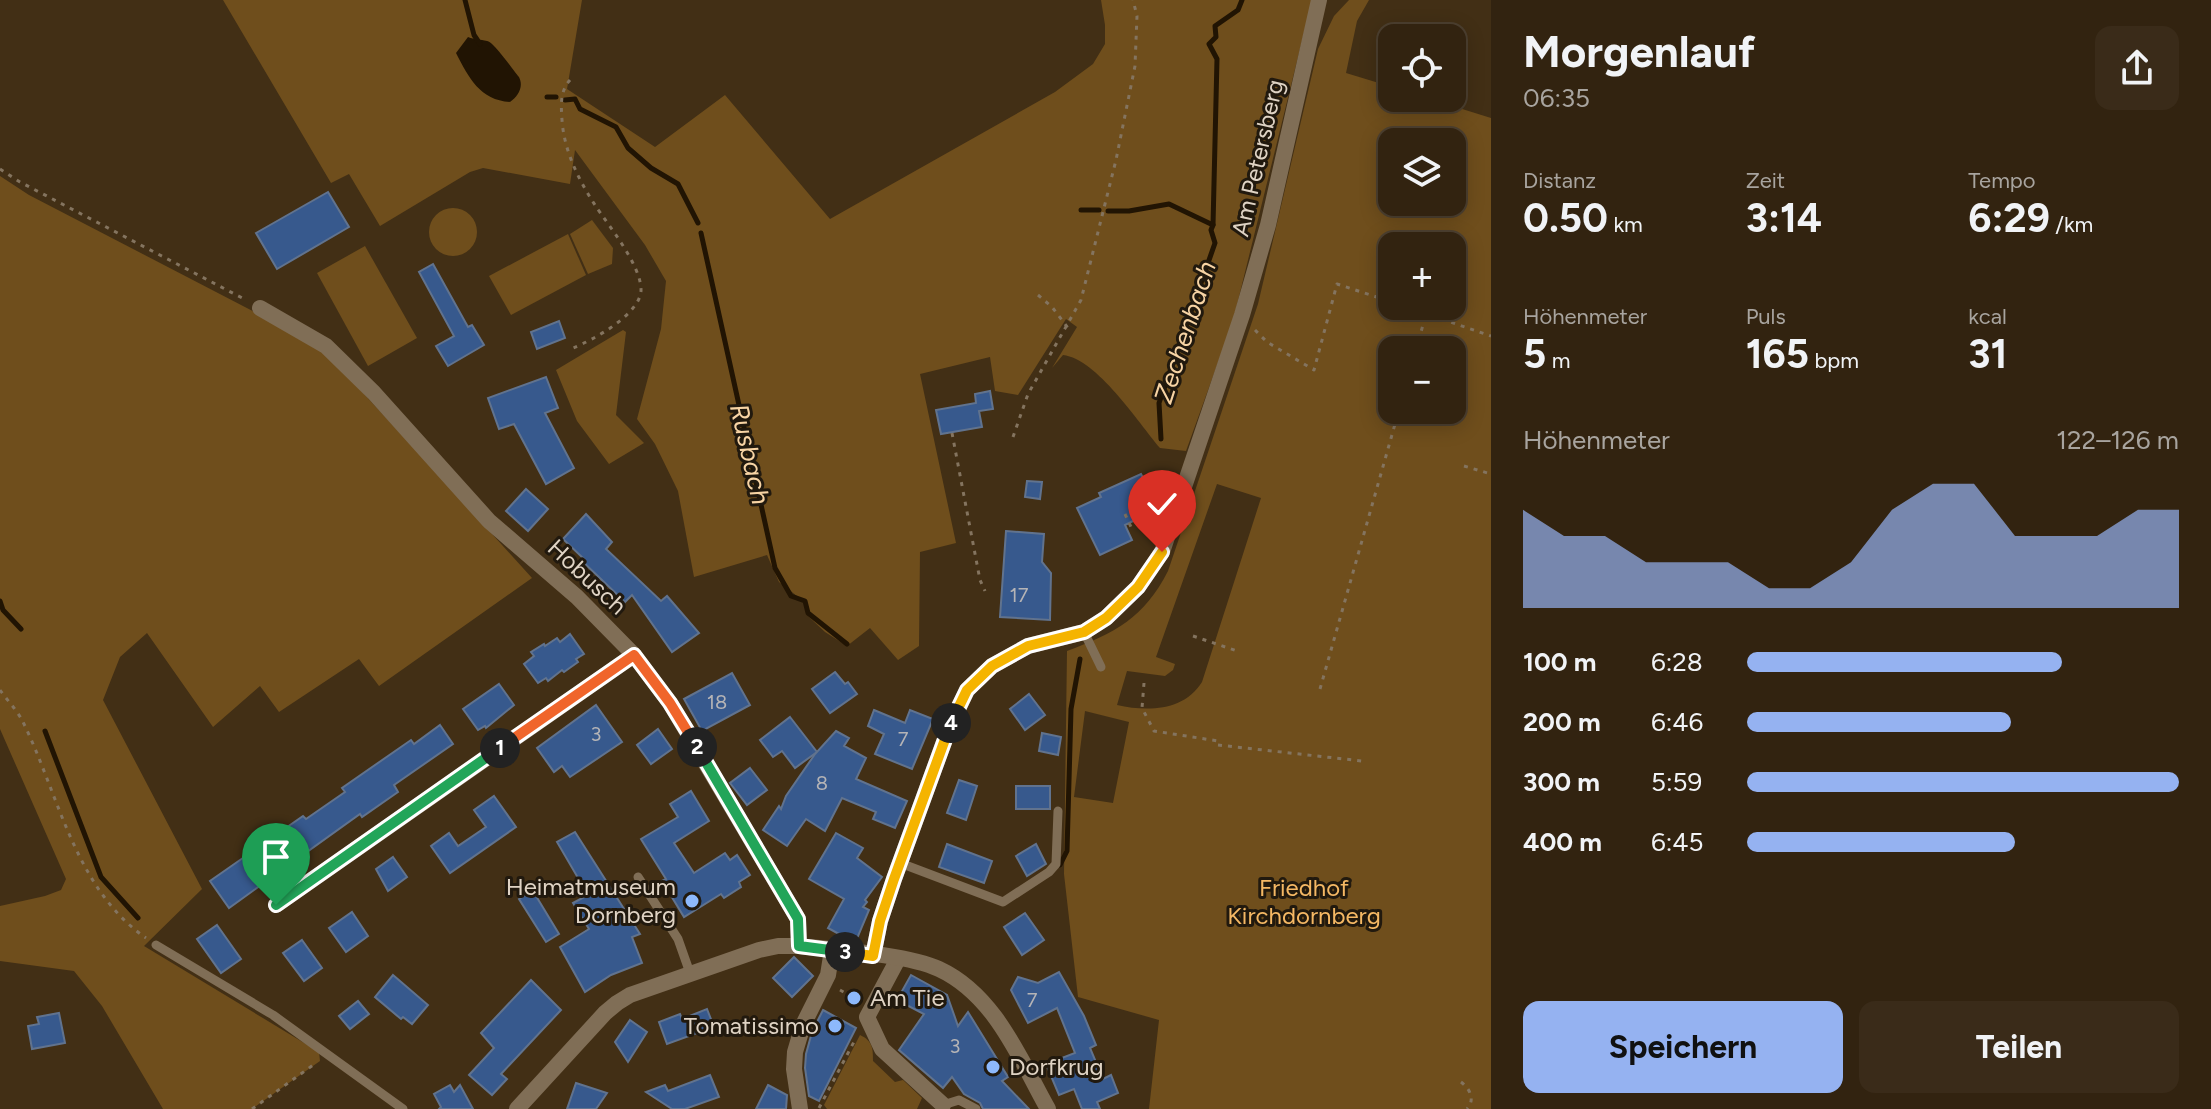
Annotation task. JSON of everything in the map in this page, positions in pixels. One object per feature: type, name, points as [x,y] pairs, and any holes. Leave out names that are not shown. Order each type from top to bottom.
[{"type":"street","name":"Am Petersberg","points":[[873,956],[880,921],[900,863],[948,731],[967,690],[992,666],[1028,646],[1084,632],[1106,618],[1154,567],[1171,527],[1242,315],[1268,225],[1319,0]]},
{"type":"street","name":"Hobusch","points":[[260,308],[326,346],[374,393],[489,521],[577,597],[634,655],[670,703],[798,919],[799,946]]},
{"type":"street","points":[[276,905],[634,655]]},
{"type":"street","points":[[517,1109],[617,1003],[630,995],[759,950],[799,946],[898,959],[937,968],[954,977],[981,1000],[999,1022],[1048,1109]]},
{"type":"street","points":[[800,1109],[794,1069],[795,1052],[803,1025],[825,982],[832,950]]},
{"type":"street","points":[[898,959],[870,1012],[882,1049],[943,1105]]},
{"type":"lane","points":[[1084,632],[1101,667]]},
{"type":"lane","points":[[900,863],[1003,902],[1049,872],[1056,864],[1058,811]]},
{"type":"lane","points":[[638,877],[678,939],[690,973]]},
{"type":"lane","points":[[156,945],[273,1015],[403,1109]]},
{"type":"lane","points":[[943,1105],[959,1100],[976,1109]]},
{"type":"path","points":[[1013,437],[1028,394],[1068,328],[1081,300],[1116,160],[1135,66],[1137,16],[1133,0]]},
{"type":"path","points":[[570,80],[562,94],[566,148],[592,201],[632,263],[641,291],[637,303],[629,312],[605,332],[573,348]]},
{"type":"path","points":[[0,169],[260,308]]},
{"type":"path","points":[[1242,315],[1267,342],[1314,370],[1337,284],[1378,297]]},
{"type":"path","points":[[1038,295],[1068,328]]},
{"type":"path","points":[[1444,320],[1491,336]]},
{"type":"path","points":[[1320,689],[1395,424]]},
{"type":"path","points":[[952,433],[980,580],[985,591]]},
{"type":"path","points":[[1464,466],[1491,474]]},
{"type":"path","points":[[1125,514],[1131,527],[1149,519],[1171,527]]},
{"type":"path","points":[[1193,636],[1240,652]]},
{"type":"path","points":[[1144,683],[1142,708],[1154,731],[1218,743],[1362,761]]},
{"type":"path","points":[[0,690],[21,717],[87,872],[113,908],[134,930],[156,945]]},
{"type":"path","points":[[819,1108],[870,1012],[825,982]]},
{"type":"path","points":[[252,1109],[329,1054]]},
{"type":"path","points":[[1461,1082],[1468,1087],[1471,1096],[1467,1109]]},
{"type":"green space","points":[[223,0],[582,0],[567,89],[655,147],[725,95],[830,219],[1055,92],[1093,64],[1105,44],[1101,0],[1312,0],[1233,321],[1186,451],[1160,448],[1103,379],[1076,359],[1063,355],[1052,368],[1077,327],[1066,319],[1018,395],[995,391],[990,357],[920,374],[956,543],[920,552],[919,646],[898,660],[870,628],[847,646],[825,632],[808,616],[806,603],[779,582],[767,555],[694,577],[678,491],[655,444],[637,419],[661,329],[666,281],[645,245],[575,150],[570,184],[483,168],[470,172],[380,226],[349,174],[331,183]]},
{"type":"green space","name":"Friedhof Kirchdornberg","points":[[1349,0],[1369,0],[1357,21],[1346,73],[1378,83],[1378,112],[1466,110],[1491,118],[1491,1109],[1149,1109],[1159,1020],[1078,997],[1064,874],[1067,651],[1100,638],[1126,622],[1149,601],[1168,571],[1258,304],[1318,49],[1334,16]],"holes":[[[1217,484],[1261,498],[1202,682],[1185,699],[1164,707],[1117,705],[1127,671],[1165,676],[1173,670],[1175,664],[1156,657]],[[1085,711],[1129,722],[1113,803],[1074,797]]]},
{"type":"green space","points":[[0,176],[29,195],[270,320],[320,350],[532,578],[379,686],[359,659],[279,712],[260,686],[213,727],[147,633],[120,657],[103,700],[202,889],[144,946],[319,1052],[320,1061],[252,1109],[163,1109],[102,1006],[74,971],[0,961],[0,906],[61,890],[66,879],[0,729]]},
{"type":"green space","points":[[453,208],[462,209],[470,215],[476,223],[476,241],[470,249],[462,255],[453,256],[444,255],[436,249],[430,241],[429,232],[430,223],[436,215],[444,209]]},
{"type":"green space","points":[[592,220],[613,248],[612,264],[588,274],[570,234]]},
{"type":"green space","points":[[568,234],[586,275],[511,315],[489,276]]},
{"type":"green space","points":[[365,246],[417,338],[368,366],[317,273]]},
{"type":"green space","points":[[623,330],[626,332],[616,415],[644,443],[609,464],[577,421],[556,370]]},
{"type":"green space","points":[[860,1035],[871,1046],[873,1061],[895,1082],[903,1080],[922,1098],[917,1109],[827,1109],[824,1105]]},
{"type":"shaded area","points":[[468,37],[490,43],[519,77],[519,91],[510,102],[491,97],[471,79],[456,53]]},
{"type":"building","points":[[328,192],[349,227],[277,269],[256,233]]},
{"type":"building","points":[[433,264],[468,327],[472,325],[484,345],[448,366],[436,346],[454,336],[419,272]]},
{"type":"building","points":[[559,321],[565,338],[537,349],[531,332]]},
{"type":"building","points":[[546,377],[558,408],[545,413],[574,468],[546,484],[514,424],[499,429],[488,398]]},
{"type":"building","points":[[990,391],[993,409],[979,411],[982,427],[941,434],[936,410],[976,403],[975,394]]},
{"type":"building","points":[[1141,474],[1152,495],[1143,500],[1149,513],[1125,525],[1132,540],[1100,555],[1077,508],[1101,497],[1099,493]]},
{"type":"building","points":[[1027,481],[1042,482],[1040,499],[1025,497]]},
{"type":"building","points":[[526,489],[548,509],[528,531],[506,511]]},
{"type":"building","points":[[586,514],[612,542],[606,549],[661,601],[667,596],[699,633],[672,652],[632,595],[625,602],[582,561],[584,559],[563,539]]},
{"type":"building","points":[[1006,531],[1044,534],[1042,562],[1051,573],[1050,620],[1000,617]]},
{"type":"building","points":[[570,634],[584,654],[564,672],[562,670],[548,681],[546,678],[538,683],[524,664],[534,656],[531,652],[557,638],[560,642]]},
{"type":"building","points":[[835,672],[857,694],[830,713],[812,689]]},
{"type":"building","points":[[732,673],[750,705],[702,731],[684,699]]},
{"type":"building","points":[[499,684],[514,705],[486,728],[478,730],[463,709]]},
{"type":"building","points":[[1029,694],[1045,715],[1025,730],[1010,709]]},
{"type":"building","points":[[596,705],[622,742],[570,777],[562,766],[554,772],[537,748]]},
{"type":"building","points":[[874,710],[905,723],[910,710],[933,719],[912,769],[875,754],[884,734],[868,726]]},
{"type":"building","points":[[790,717],[817,752],[795,768],[782,751],[773,757],[760,740]]},
{"type":"building","points":[[440,725],[453,744],[394,785],[398,792],[362,817],[360,814],[229,908],[210,881],[303,816],[306,819],[345,792],[342,788],[411,740],[414,744]]},
{"type":"building","points":[[658,729],[672,749],[651,764],[637,745]]},
{"type":"building","points":[[836,731],[849,738],[844,746],[866,758],[856,779],[907,801],[895,828],[873,819],[876,812],[842,798],[825,831],[806,819],[787,846],[763,830],[779,806],[781,809],[786,796],[815,754]]},
{"type":"building","points":[[1042,733],[1061,737],[1058,755],[1039,751]]},
{"type":"building","points":[[750,768],[767,790],[747,805],[730,783]]},
{"type":"building","points":[[959,780],[977,786],[966,820],[947,813]]},
{"type":"building","points":[[1016,786],[1050,786],[1050,809],[1016,809]]},
{"type":"building","points":[[691,791],[709,821],[674,843],[694,873],[725,853],[730,860],[737,855],[750,875],[739,882],[741,887],[724,898],[721,894],[684,917],[662,881],[666,879],[641,839],[678,817],[670,804]]},
{"type":"building","points":[[494,796],[516,827],[450,873],[431,846],[449,833],[458,846],[486,827],[474,810]]},
{"type":"building","points":[[575,832],[640,934],[632,937],[642,963],[611,975],[585,992],[560,947],[589,929],[573,903],[588,895],[557,842]]},
{"type":"building","points":[[836,833],[863,848],[857,858],[882,877],[865,900],[867,902],[863,907],[869,910],[856,941],[828,928],[844,899],[809,879]]},
{"type":"building","points":[[947,844],[992,861],[984,883],[939,867]]},
{"type":"building","points":[[1036,844],[1046,864],[1027,876],[1016,856]]},
{"type":"building","points":[[393,857],[407,877],[388,891],[376,869]]},
{"type":"building","points":[[533,891],[559,934],[546,942],[519,899]]},
{"type":"building","points":[[352,912],[368,936],[346,952],[329,928]]},
{"type":"building","points":[[1025,913],[1044,940],[1022,955],[1004,927]]},
{"type":"building","points":[[217,925],[241,959],[221,973],[197,939]]},
{"type":"building","points":[[302,940],[322,968],[304,981],[283,953]]},
{"type":"building","points":[[794,957],[813,976],[792,997],[773,978]]},
{"type":"building","points":[[1059,972],[1084,1016],[1096,1045],[1090,1048],[1103,1079],[1111,1075],[1118,1093],[1097,1102],[1100,1109],[1082,1109],[1074,1089],[1059,1095],[1046,1064],[1075,1053],[1057,1008],[1028,1023],[1011,990],[1018,977],[1038,983]]},
{"type":"building","points":[[393,975],[428,1005],[412,1024],[403,1017],[401,1019],[375,997]]},
{"type":"building","points":[[911,975],[947,995],[958,1026],[968,1012],[1008,1077],[1002,1081],[1029,1109],[983,1109],[980,1103],[964,1094],[952,1077],[943,1088],[899,1050],[924,1014],[897,1000]]},
{"type":"building","points":[[531,980],[561,1010],[501,1074],[507,1079],[492,1095],[469,1075],[494,1048],[481,1033]]},
{"type":"building","points":[[358,1001],[369,1014],[350,1029],[339,1016]]},
{"type":"building","points":[[707,1009],[714,1027],[667,1044],[659,1022],[680,1014],[682,1019]]},
{"type":"building","points":[[823,1010],[856,1028],[819,1101],[809,1096],[805,1068],[812,1032]]},
{"type":"building","points":[[59,1013],[65,1043],[32,1049],[28,1026],[39,1024],[37,1017]]},
{"type":"building","points":[[630,1020],[647,1032],[628,1062],[615,1042]]},
{"type":"building","points":[[710,1075],[719,1097],[685,1109],[672,1109],[646,1092],[665,1085],[668,1091]]},
{"type":"building","points":[[576,1083],[607,1093],[596,1109],[567,1109]]},
{"type":"building","points":[[450,1085],[454,1092],[460,1085],[473,1109],[439,1109],[441,1107],[434,1094]]},
{"type":"building","points":[[768,1085],[787,1095],[786,1109],[756,1109]]},
{"type":"waterway","name":"Rusbach","points":[[465,0],[474,35],[480,44]]},
{"type":"waterway","name":"Zechenbach","points":[[1161,439],[1159,403],[1215,243],[1211,230],[1217,59],[1209,44],[1216,37],[1215,26],[1238,10],[1242,0]]},
{"type":"waterway","name":"Rusbach","points":[[547,97],[556,97]]},
{"type":"waterway","name":"Rusbach","points":[[565,100],[575,99],[580,109],[616,127],[628,148],[651,168],[678,184],[698,223]]},
{"type":"waterway","name":"Zechenbach","points":[[1108,211],[1169,204],[1213,225]]},
{"type":"waterway","name":"Zechenbach","points":[[1081,210],[1099,210]]},
{"type":"waterway","name":"Rusbach","points":[[701,233],[775,568],[791,596],[805,601],[808,613],[847,644]]},
{"type":"waterway","points":[[0,601],[3,610],[21,629]]},
{"type":"waterway","name":"Zechenbach","points":[[1060,865],[1067,851],[1071,709],[1080,659]]},
{"type":"waterway","points":[[45,731],[101,877],[138,918]]},
{"type":"place","name":"Heimatmuseum Dornberg","points":[[692,901]]},
{"type":"place","name":"Am Tie","points":[[854,998]]},
{"type":"place","name":"Tomatissimo","points":[[835,1026]]},
{"type":"place","name":"Dorfkrug","points":[[993,1067]]},
{"type":"route","points":[[276,905],[634,655],[670,703],[798,919],[799,946],[873,956],[880,921],[894,879],[948,731],[967,690],[992,666],[1028,646],[1084,632],[1106,618],[1138,587],[1162,552]]}]
